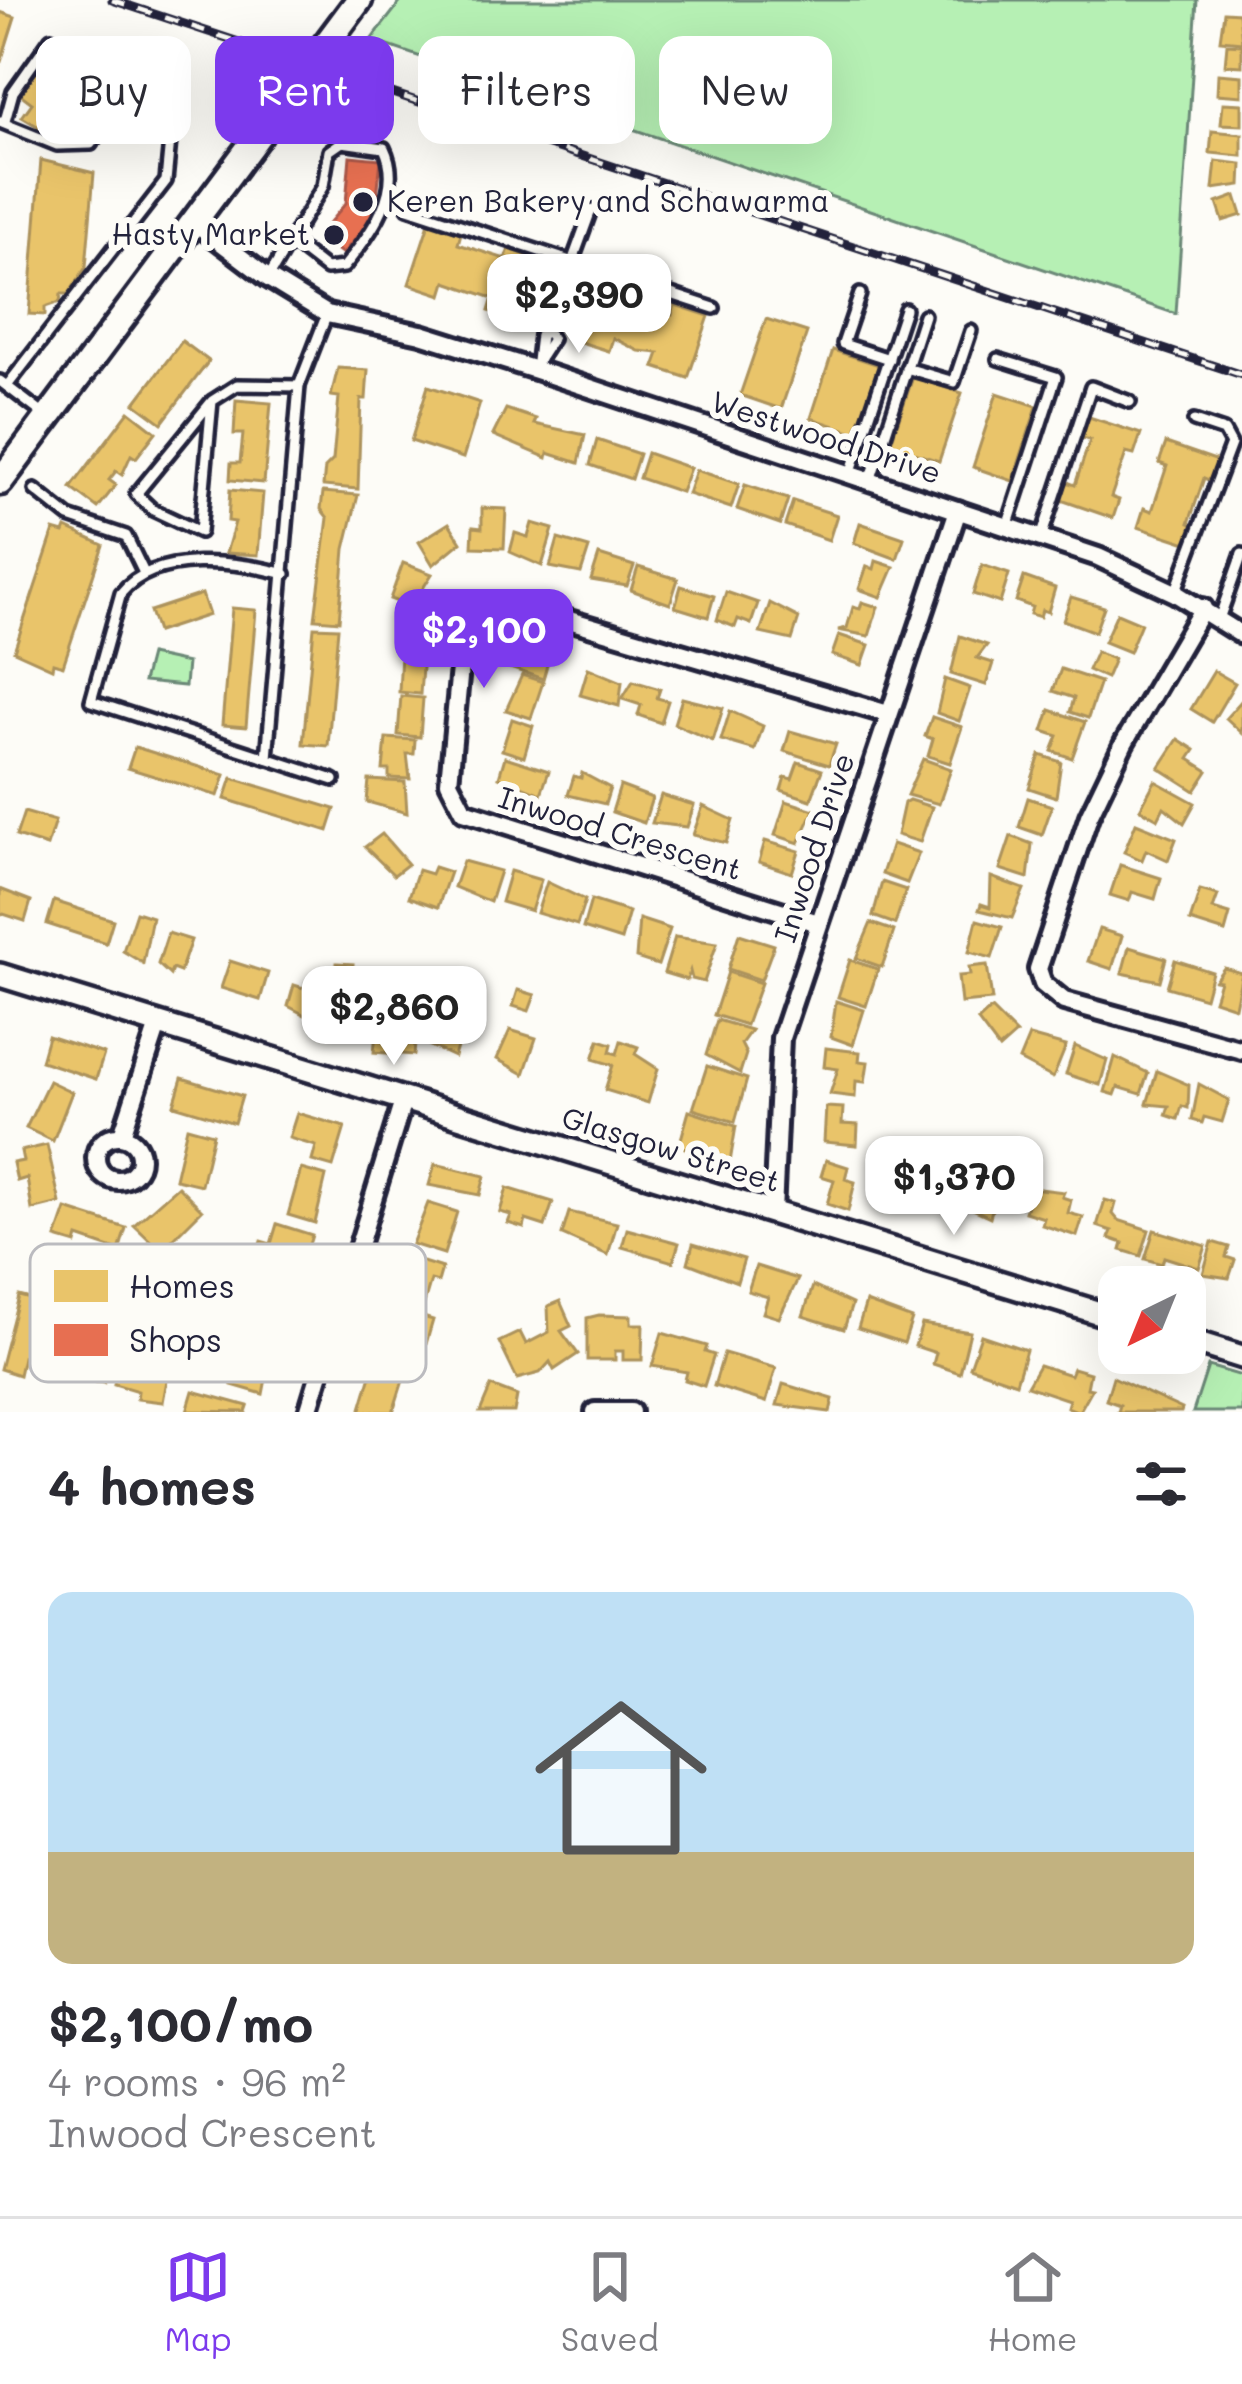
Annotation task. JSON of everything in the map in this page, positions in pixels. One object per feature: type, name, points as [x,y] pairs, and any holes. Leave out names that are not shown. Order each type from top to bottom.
[{"type":"main road","points":[[0,482],[359,0]]},
{"type":"street","name":"Westwood Drive","points":[[193,221],[268,278],[327,314],[537,364],[1007,526],[1175,592],[1242,634]]},
{"type":"street","name":"Inwood Drive","points":[[773,1212],[781,1038],[958,510]]},
{"type":"street","name":"Inwood Crescent","points":[[818,923],[464,811],[449,782],[466,632],[485,607],[518,605],[887,714]]},
{"type":"street","points":[[1211,614],[1124,743],[1089,817],[1037,969],[1043,984],[1064,1001],[1242,1050]]},
{"type":"street","name":"Glasgow Street","points":[[0,975],[1098,1313]]},
{"type":"street","points":[[122,1135],[158,1025]]},
{"type":"street","points":[[359,1244],[403,1101]]},
{"type":"street","points":[[1206,1346],[1242,1357]]},
{"type":"street","points":[[308,1412],[317,1382]]},
{"type":"street","points":[[595,1412],[631,1412]]},
{"type":"lane","points":[[36,59],[13,92],[2,121],[58,145],[91,144],[123,98],[93,78],[59,128],[58,145]]},
{"type":"lane","points":[[268,278],[290,241],[323,186],[329,151],[342,142],[384,148],[389,159],[382,218],[344,266],[326,269],[290,241]]},
{"type":"lane","points":[[47,418],[3,384],[166,181],[170,144]]},
{"type":"lane","points":[[408,208],[714,308]]},
{"type":"lane","points":[[537,364],[552,339],[548,331],[590,210]]},
{"type":"lane","points":[[860,294],[843,344],[889,359]]},
{"type":"lane","points":[[850,474],[905,309]]},
{"type":"lane","points":[[267,758],[299,386],[327,314]]},
{"type":"lane","points":[[869,481],[924,315]]},
{"type":"lane","points":[[906,368],[954,382],[971,331]]},
{"type":"lane","points":[[998,358],[1056,377],[1007,526]]},
{"type":"lane","points":[[212,401],[200,532],[153,510],[136,494],[212,401],[237,385],[299,386]]},
{"type":"lane","points":[[1041,538],[1090,387],[1130,402]]},
{"type":"lane","points":[[1175,592],[1231,444],[1224,431],[1194,421]]},
{"type":"lane","points":[[35,490],[69,517],[126,536],[144,573]]},
{"type":"lane","points":[[1211,614],[1242,554]]},
{"type":"lane","points":[[285,574],[186,563],[144,573],[121,592],[91,700],[334,780]]},
{"type":"green space","points":[[402,0],[1197,0],[1176,314],[677,144],[832,144],[832,36],[659,36],[659,138],[635,130],[635,36],[418,36],[418,56],[394,48],[394,36],[374,36]]},
{"type":"green space","points":[[150,655],[187,663],[185,686],[143,682]]},
{"type":"green space","points":[[1208,1366],[1242,1376],[1242,1412],[1193,1412]]},
{"type":"building: Homes","points":[[0,12],[15,17],[0,65]]},
{"type":"building: Homes","points":[[1224,12],[1239,13],[1242,42],[1220,40]]},
{"type":"building: Homes","points":[[1227,44],[1242,45],[1242,66],[1225,65]]},
{"type":"building: Homes","points":[[36,70],[36,125],[22,117],[32,103],[20,94]]},
{"type":"building: Homes","points":[[1218,74],[1242,76],[1242,96],[1217,94]]},
{"type":"building: Homes","points":[[1223,103],[1242,104],[1242,125],[1221,124]]},
{"type":"building: Homes","points":[[1212,131],[1242,134],[1242,156],[1210,153]]},
{"type":"building: Homes","points":[[41,160],[94,173],[86,267],[69,294],[61,294],[60,302],[45,307],[45,315],[29,314]]},
{"type":"building: Homes","points":[[1216,161],[1242,164],[1241,185],[1213,189]]},
{"type":"building: Homes","points":[[1236,196],[1242,215],[1223,221],[1217,203]]},
{"type":"building: Homes","points":[[429,223],[461,233],[458,244],[505,259],[509,249],[542,260],[522,322],[489,311],[493,298],[446,282],[442,295],[409,284]]},
{"type":"building: Homes","points":[[594,277],[629,288],[625,300],[672,315],[675,305],[709,316],[688,378],[654,367],[659,353],[639,351],[613,338],[609,351],[574,340]]},
{"type":"building: Homes","points":[[766,319],[807,332],[781,409],[740,395]]},
{"type":"building: Homes","points":[[182,341],[209,361],[162,423],[135,403]]},
{"type":"building: Homes","points":[[833,350],[882,366],[859,434],[811,418]]},
{"type":"building: Homes","points":[[338,368],[368,370],[366,399],[361,399],[358,489],[323,486],[325,468],[333,460],[339,397],[331,396]]},
{"type":"building: Homes","points":[[913,377],[962,393],[939,461],[890,445]]},
{"type":"building: Homes","points":[[428,386],[480,403],[463,458],[411,441]]},
{"type":"building: Homes","points":[[997,393],[1037,406],[1013,481],[973,467]]},
{"type":"building: Homes","points":[[236,400],[271,403],[264,483],[230,480],[231,463],[240,463],[243,434],[234,434]]},
{"type":"building: Homes","points":[[506,409],[536,419],[534,424],[585,435],[579,463],[548,453],[547,458],[493,435]]},
{"type":"building: Homes","points":[[129,411],[156,432],[136,458],[131,455],[122,475],[116,471],[109,480],[116,485],[98,508],[71,488]]},
{"type":"building: Homes","points":[[1089,417],[1141,434],[1134,455],[1126,453],[1111,497],[1119,500],[1113,518],[1061,500],[1067,482],[1075,485],[1090,440],[1082,438]]},
{"type":"building: Homes","points":[[597,440],[639,454],[631,479],[590,465]]},
{"type":"building: Homes","points":[[1166,443],[1218,461],[1211,481],[1204,478],[1189,523],[1196,526],[1190,544],[1138,527],[1144,508],[1152,511],[1167,466],[1159,463]]},
{"type":"building: Homes","points":[[647,453],[690,468],[681,492],[639,478]]},
{"type":"building: Homes","points":[[696,470],[739,484],[731,508],[688,494]]},
{"type":"building: Homes","points":[[745,485],[788,499],[780,524],[737,509]]},
{"type":"building: Homes","points":[[230,490],[263,493],[258,555],[226,553],[235,522],[228,521]]},
{"type":"building: Homes","points":[[323,492],[358,495],[345,549],[339,621],[315,619],[328,518],[321,509]]},
{"type":"building: Homes","points":[[793,501],[837,515],[829,540],[785,525]]},
{"type":"building: Homes","points":[[482,508],[506,509],[504,548],[472,547],[473,527],[482,528]]},
{"type":"building: Homes","points":[[449,523],[461,542],[433,565],[419,542]]},
{"type":"building: Homes","points":[[532,523],[553,529],[542,566],[510,552],[515,533],[528,537]]},
{"type":"building: Homes","points":[[860,523],[904,538],[897,559],[854,543]]},
{"type":"building: Homes","points":[[66,528],[103,545],[63,666],[53,663],[52,668],[14,651],[54,530],[64,533]]},
{"type":"building: Homes","points":[[558,539],[589,548],[581,573],[550,567]]},
{"type":"building: Homes","points":[[599,555],[634,566],[627,586],[591,580]]},
{"type":"building: Homes","points":[[876,561],[894,567],[881,597],[859,589],[867,566],[874,569]]},
{"type":"building: Homes","points":[[403,563],[432,574],[411,607],[390,599]]},
{"type":"building: Homes","points":[[982,565],[1009,574],[1000,603],[973,594]]},
{"type":"building: Homes","points":[[638,567],[678,579],[670,604],[631,590]]},
{"type":"building: Homes","points":[[1024,577],[1055,588],[1048,612],[1042,610],[1040,617],[1030,614],[1032,607],[1016,601]]},
{"type":"building: Homes","points":[[681,586],[714,596],[708,617],[675,607]]},
{"type":"building: Homes","points":[[726,592],[758,603],[751,624],[738,619],[735,627],[717,620]]},
{"type":"building: Homes","points":[[202,594],[209,615],[157,632],[150,611]]},
{"type":"building: Homes","points":[[1071,597],[1104,607],[1095,632],[1063,620]]},
{"type":"building: Homes","points":[[862,602],[878,607],[869,636],[838,630],[847,628],[853,607],[860,609]]},
{"type":"building: Homes","points":[[770,603],[799,618],[792,640],[760,633]]},
{"type":"building: Homes","points":[[232,608],[256,610],[246,727],[222,725]]},
{"type":"building: Homes","points":[[1117,613],[1141,623],[1129,652],[1104,642]]},
{"type":"building: Homes","points":[[403,616],[425,618],[423,650],[401,649]]},
{"type":"building: Homes","points":[[314,627],[338,628],[328,746],[303,744]]},
{"type":"building: Homes","points":[[839,635],[869,645],[862,665],[832,655]]},
{"type":"building: Homes","points":[[960,636],[987,645],[977,658],[993,663],[986,685],[951,674]]},
{"type":"building: Homes","points":[[517,647],[549,658],[543,679],[510,668]]},
{"type":"building: Homes","points":[[1096,652],[1114,659],[1106,678],[1088,670]]},
{"type":"building: Homes","points":[[401,654],[423,655],[420,694],[399,692]]},
{"type":"building: Homes","points":[[588,668],[622,682],[619,706],[580,695]]},
{"type":"building: Homes","points":[[1061,669],[1100,682],[1088,718],[1070,712],[1074,698],[1053,691]]},
{"type":"building: Homes","points":[[1214,671],[1235,683],[1212,722],[1191,709]]},
{"type":"building: Homes","points":[[522,675],[543,682],[531,718],[506,710]]},
{"type":"building: Homes","points":[[945,679],[970,688],[959,721],[937,713]]},
{"type":"building: Homes","points":[[633,681],[660,689],[657,698],[668,701],[661,723],[638,715],[641,705],[622,699]]},
{"type":"building: Homes","points":[[401,696],[423,698],[420,737],[398,735]]},
{"type":"building: Homes","points":[[682,698],[723,708],[713,741],[674,724]]},
{"type":"building: Homes","points":[[1242,700],[1242,733],[1226,718]]},
{"type":"building: Homes","points":[[1050,710],[1085,722],[1072,758],[1052,751],[1058,736],[1043,731]]},
{"type":"building: Homes","points":[[730,711],[763,726],[755,750],[721,740]]},
{"type":"building: Homes","points":[[932,717],[962,727],[950,763],[928,756],[933,739],[925,736]]},
{"type":"building: Homes","points":[[512,719],[533,726],[524,757],[502,750]]},
{"type":"building: Homes","points":[[790,731],[836,744],[829,765],[784,751]]},
{"type":"building: Homes","points":[[386,738],[415,740],[414,754],[407,754],[410,779],[389,778],[389,770],[383,770]]},
{"type":"building: Homes","points":[[1178,739],[1195,750],[1189,759],[1208,771],[1195,791],[1159,768]]},
{"type":"building: Homes","points":[[135,747],[225,775],[218,796],[128,768]]},
{"type":"building: Homes","points":[[1040,755],[1061,762],[1056,797],[1029,788]]},
{"type":"building: Homes","points":[[505,757],[549,771],[541,794],[499,777]]},
{"type":"building: Homes","points":[[923,759],[951,769],[939,804],[907,795]]},
{"type":"building: Homes","points":[[798,762],[822,770],[811,800],[781,790],[785,777],[792,779]]},
{"type":"building: Homes","points":[[582,773],[610,788],[605,804],[568,795],[574,776],[581,778]]},
{"type":"building: Homes","points":[[232,778],[335,809],[328,831],[225,799]]},
{"type":"building: Homes","points":[[369,780],[405,782],[407,813],[367,802]]},
{"type":"building: Homes","points":[[1155,781],[1195,803],[1184,823],[1164,807],[1158,819],[1140,809]]},
{"type":"building: Homes","points":[[620,786],[652,798],[644,823],[612,812]]},
{"type":"building: Homes","points":[[661,795],[694,805],[687,827],[652,823]]},
{"type":"building: Homes","points":[[1028,798],[1052,806],[1042,835],[1019,827]]},
{"type":"building: Homes","points":[[909,800],[932,807],[920,842],[897,835],[904,803]]},
{"type":"building: Homes","points":[[786,801],[814,810],[799,843],[775,835]]},
{"type":"building: Homes","points":[[703,806],[733,820],[726,843],[693,835]]},
{"type":"building: Homes","points":[[24,812],[55,821],[47,846],[16,836]]},
{"type":"building: Homes","points":[[1136,823],[1176,839],[1168,860],[1146,850],[1142,860],[1124,852]]},
{"type":"building: Homes","points":[[382,834],[408,864],[394,875],[365,847]]},
{"type":"building: Homes","points":[[1011,836],[1032,844],[1028,878],[1000,869]]},
{"type":"building: Homes","points":[[765,841],[799,851],[792,873],[759,862]]},
{"type":"building: Homes","points":[[892,844],[919,853],[907,883],[882,874]]},
{"type":"building: Homes","points":[[463,861],[500,871],[490,902],[454,887]]},
{"type":"building: Homes","points":[[1120,865],[1161,878],[1155,899],[1132,892],[1129,901],[1110,895]]},
{"type":"building: Homes","points":[[434,867],[450,872],[438,907],[409,897],[418,870],[431,874]]},
{"type":"building: Homes","points":[[510,871],[541,880],[531,911],[501,902]]},
{"type":"building: Homes","points":[[991,877],[1024,889],[1012,918],[979,910],[981,904],[990,907]]},
{"type":"building: Homes","points":[[547,882],[585,900],[577,925],[537,913]]},
{"type":"building: Homes","points":[[882,882],[906,890],[895,924],[873,916]]},
{"type":"building: Homes","points":[[0,889],[31,901],[25,921],[0,913]]},
{"type":"building: Homes","points":[[1200,890],[1218,895],[1213,909],[1230,914],[1225,932],[1190,921]]},
{"type":"building: Homes","points":[[591,900],[629,912],[621,940],[583,928]]},
{"type":"building: Homes","points":[[54,901],[113,920],[106,943],[47,924]]},
{"type":"building: Homes","points":[[136,912],[152,917],[143,963],[123,951]]},
{"type":"building: Homes","points":[[639,919],[670,929],[658,965],[636,958]]},
{"type":"building: Homes","points":[[977,920],[1002,927],[992,958],[969,952]]},
{"type":"building: Homes","points":[[871,923],[894,931],[882,967],[856,958]]},
{"type":"building: Homes","points":[[1099,929],[1122,936],[1112,969],[1088,961]]},
{"type":"building: Homes","points":[[168,933],[191,940],[180,972],[172,969],[170,975],[158,964]]},
{"type":"building: Homes","points":[[739,934],[774,945],[761,980],[728,969]]},
{"type":"building: Homes","points":[[675,937],[717,943],[704,982],[692,979],[690,971],[687,980],[664,973]]},
{"type":"building: Homes","points":[[1129,947],[1166,958],[1160,981],[1122,973]]},
{"type":"building: Homes","points":[[850,960],[878,969],[866,1006],[838,997]]},
{"type":"building: Homes","points":[[1175,960],[1212,972],[1205,998],[1167,987]]},
{"type":"building: Homes","points":[[230,961],[268,973],[260,1000],[221,988]]},
{"type":"building: Homes","points":[[337,963],[353,964],[351,985],[336,984]]},
{"type":"building: Homes","points":[[987,965],[992,1000],[961,1003],[958,976],[970,975],[969,967]]},
{"type":"building: Homes","points":[[1224,968],[1242,973],[1235,1007],[1214,1000],[1220,981],[1215,980]]},
{"type":"building: Homes","points":[[728,972],[761,983],[746,1025],[714,1015]]},
{"type":"building: Homes","points":[[294,985],[333,997],[324,1025],[288,1006]]},
{"type":"building: Homes","points":[[518,990],[535,995],[529,1011],[513,1006]]},
{"type":"building: Homes","points":[[358,1001],[371,1003],[369,1031],[362,1036],[339,1034],[341,1007],[358,1009]]},
{"type":"building: Homes","points":[[836,1001],[864,1010],[853,1045],[831,1037]]},
{"type":"building: Homes","points":[[991,1009],[1016,1034],[999,1049],[978,1021]]},
{"type":"building: Homes","points":[[717,1020],[751,1030],[741,1044],[746,1054],[740,1073],[706,1055]]},
{"type":"building: Homes","points":[[377,1024],[416,1032],[414,1055],[374,1052]]},
{"type":"building: Homes","points":[[442,1024],[460,1037],[454,1057],[426,1044],[431,1028],[440,1030]]},
{"type":"building: Homes","points":[[510,1030],[536,1038],[524,1074],[497,1059]]},
{"type":"building: Homes","points":[[48,1036],[104,1054],[96,1079],[41,1061]]},
{"type":"building: Homes","points":[[1029,1036],[1066,1046],[1053,1078],[1019,1060]]},
{"type":"building: Homes","points":[[599,1040],[612,1044],[610,1052],[617,1054],[621,1041],[638,1047],[635,1054],[658,1069],[648,1103],[605,1090],[613,1065],[593,1059]]},
{"type":"building: Homes","points":[[1075,1046],[1107,1060],[1100,1085],[1066,1074]]},
{"type":"building: Homes","points":[[826,1048],[860,1052],[859,1061],[868,1062],[865,1082],[856,1081],[855,1097],[830,1094],[838,1069],[824,1067]]},
{"type":"building: Homes","points":[[1115,1057],[1148,1073],[1141,1094],[1118,1087],[1115,1095],[1105,1092]]},
{"type":"building: Homes","points":[[707,1066],[747,1079],[735,1122],[693,1109]]},
{"type":"building: Homes","points":[[1157,1071],[1189,1085],[1188,1108],[1182,1106],[1178,1119],[1166,1115],[1169,1106],[1147,1104]]},
{"type":"building: Homes","points":[[182,1078],[242,1096],[234,1123],[174,1105]]},
{"type":"building: Homes","points":[[49,1081],[72,1092],[53,1141],[26,1128]]},
{"type":"building: Homes","points":[[1199,1084],[1229,1100],[1222,1122],[1204,1117],[1202,1123],[1192,1120]]},
{"type":"building: Homes","points":[[826,1107],[843,1108],[842,1124],[858,1125],[857,1145],[824,1142]]},
{"type":"building: Homes","points":[[689,1111],[736,1126],[730,1162],[679,1146]]},
{"type":"building: Homes","points":[[297,1113],[345,1127],[333,1167],[312,1161],[316,1146],[289,1138]]},
{"type":"building: Homes","points":[[187,1127],[213,1134],[201,1185],[175,1179]]},
{"type":"building: Homes","points":[[47,1145],[60,1203],[32,1210],[27,1178],[17,1181],[13,1163],[23,1161],[21,1151]]},
{"type":"building: Homes","points":[[911,1156],[942,1166],[934,1193],[895,1181],[900,1163],[908,1166]]},
{"type":"building: Homes","points":[[959,1157],[983,1165],[979,1177],[1001,1179],[990,1217],[947,1197]]},
{"type":"building: Homes","points":[[826,1160],[848,1167],[845,1179],[855,1182],[848,1211],[827,1204],[834,1180],[821,1176]]},
{"type":"building: Homes","points":[[435,1164],[485,1176],[480,1195],[429,1185]]},
{"type":"building: Homes","points":[[301,1169],[326,1176],[315,1223],[288,1215]]},
{"type":"building: Homes","points":[[178,1186],[202,1210],[168,1244],[154,1244],[134,1225]]},
{"type":"building: Homes","points":[[507,1188],[553,1202],[545,1226],[526,1220],[524,1228],[508,1223],[511,1215],[500,1212]]},
{"type":"building: Homes","points":[[1032,1188],[1064,1192],[1062,1197],[1071,1200],[1068,1213],[1083,1217],[1077,1236],[1042,1225],[1044,1218],[1025,1212]]},
{"type":"building: Homes","points":[[1105,1200],[1116,1203],[1113,1214],[1118,1220],[1149,1230],[1141,1256],[1121,1250],[1123,1243],[1109,1238],[1112,1231],[1097,1226]]},
{"type":"building: Homes","points":[[428,1203],[457,1212],[444,1254],[426,1248],[426,1244],[412,1244]]},
{"type":"building: Homes","points":[[66,1209],[126,1228],[121,1244],[98,1244],[78,1237],[76,1244],[56,1238]]},
{"type":"building: Homes","points":[[569,1212],[617,1223],[608,1255],[562,1235]]},
{"type":"building: Homes","points":[[277,1224],[312,1235],[309,1244],[271,1244]]},
{"type":"building: Homes","points":[[627,1229],[679,1243],[673,1262],[622,1247]]},
{"type":"building: Homes","points":[[1154,1230],[1206,1246],[1200,1266],[1164,1257],[1162,1264],[1145,1259]]},
{"type":"building: Homes","points":[[1212,1242],[1229,1247],[1226,1257],[1235,1260],[1229,1278],[1206,1274]]},
{"type":"building: Homes","points":[[693,1244],[744,1259],[737,1282],[688,1263]]},
{"type":"building: Homes","points":[[426,1263],[442,1268],[438,1282],[431,1280],[426,1297]]},
{"type":"building: Homes","points":[[756,1266],[798,1279],[779,1318],[763,1313],[768,1297],[748,1291]]},
{"type":"building: Homes","points":[[813,1286],[852,1304],[844,1329],[803,1316]]},
{"type":"building: Homes","points":[[19,1296],[30,1299],[30,1359],[23,1357],[19,1375],[0,1369]]},
{"type":"building: Homes","points":[[560,1301],[571,1326],[561,1331],[578,1354],[554,1370],[550,1362],[540,1373],[517,1379],[499,1342],[520,1332],[526,1344],[549,1332],[548,1306]]},
{"type":"building: Homes","points":[[866,1302],[912,1319],[904,1343],[858,1328]]},
{"type":"building: Homes","points":[[631,1316],[631,1324],[643,1324],[642,1360],[623,1360],[623,1351],[615,1351],[615,1360],[587,1360],[587,1318]]},
{"type":"building: Homes","points":[[426,1318],[433,1320],[426,1344]]},
{"type":"building: Homes","points":[[922,1324],[970,1332],[960,1373],[933,1364],[936,1353],[915,1346]]},
{"type":"building: Homes","points":[[662,1333],[707,1346],[705,1352],[714,1355],[704,1386],[685,1380],[687,1372],[652,1366]]},
{"type":"building: Homes","points":[[981,1335],[1026,1350],[1016,1383],[970,1367]]},
{"type":"building: Homes","points":[[724,1353],[776,1368],[766,1402],[714,1386]]},
{"type":"building: Homes","points":[[1039,1365],[1070,1375],[1073,1368],[1090,1373],[1087,1388],[1092,1389],[1079,1412],[1067,1407],[1069,1400],[1027,1386]]},
{"type":"building: Homes","points":[[1113,1377],[1181,1412],[1118,1412],[1120,1405],[1106,1400]]},
{"type":"building: Homes","points":[[167,1382],[163,1402],[137,1399],[138,1391],[114,1384]]},
{"type":"building: Homes","points":[[233,1382],[265,1382],[263,1394]]},
{"type":"building: Homes","points":[[369,1382],[402,1382],[393,1412],[360,1412]]},
{"type":"building: Homes","points":[[783,1384],[833,1399],[830,1412],[777,1405]]},
{"type":"building: Homes","points":[[491,1386],[517,1396],[514,1412],[480,1412]]},
{"type":"building: Homes","points":[[193,1391],[248,1406],[246,1412],[187,1411]]},
{"type":"building: Shops","points":[[350,156],[381,159],[375,214],[343,254],[318,236],[346,203]]},
{"type":"railway","points":[[112,0],[1242,375]]},
{"type":"place","name":"Keren Bakery and Schawarma","points":[[363,202]]},
{"type":"place","name":"Hasty Market","points":[[334,235]]}]
